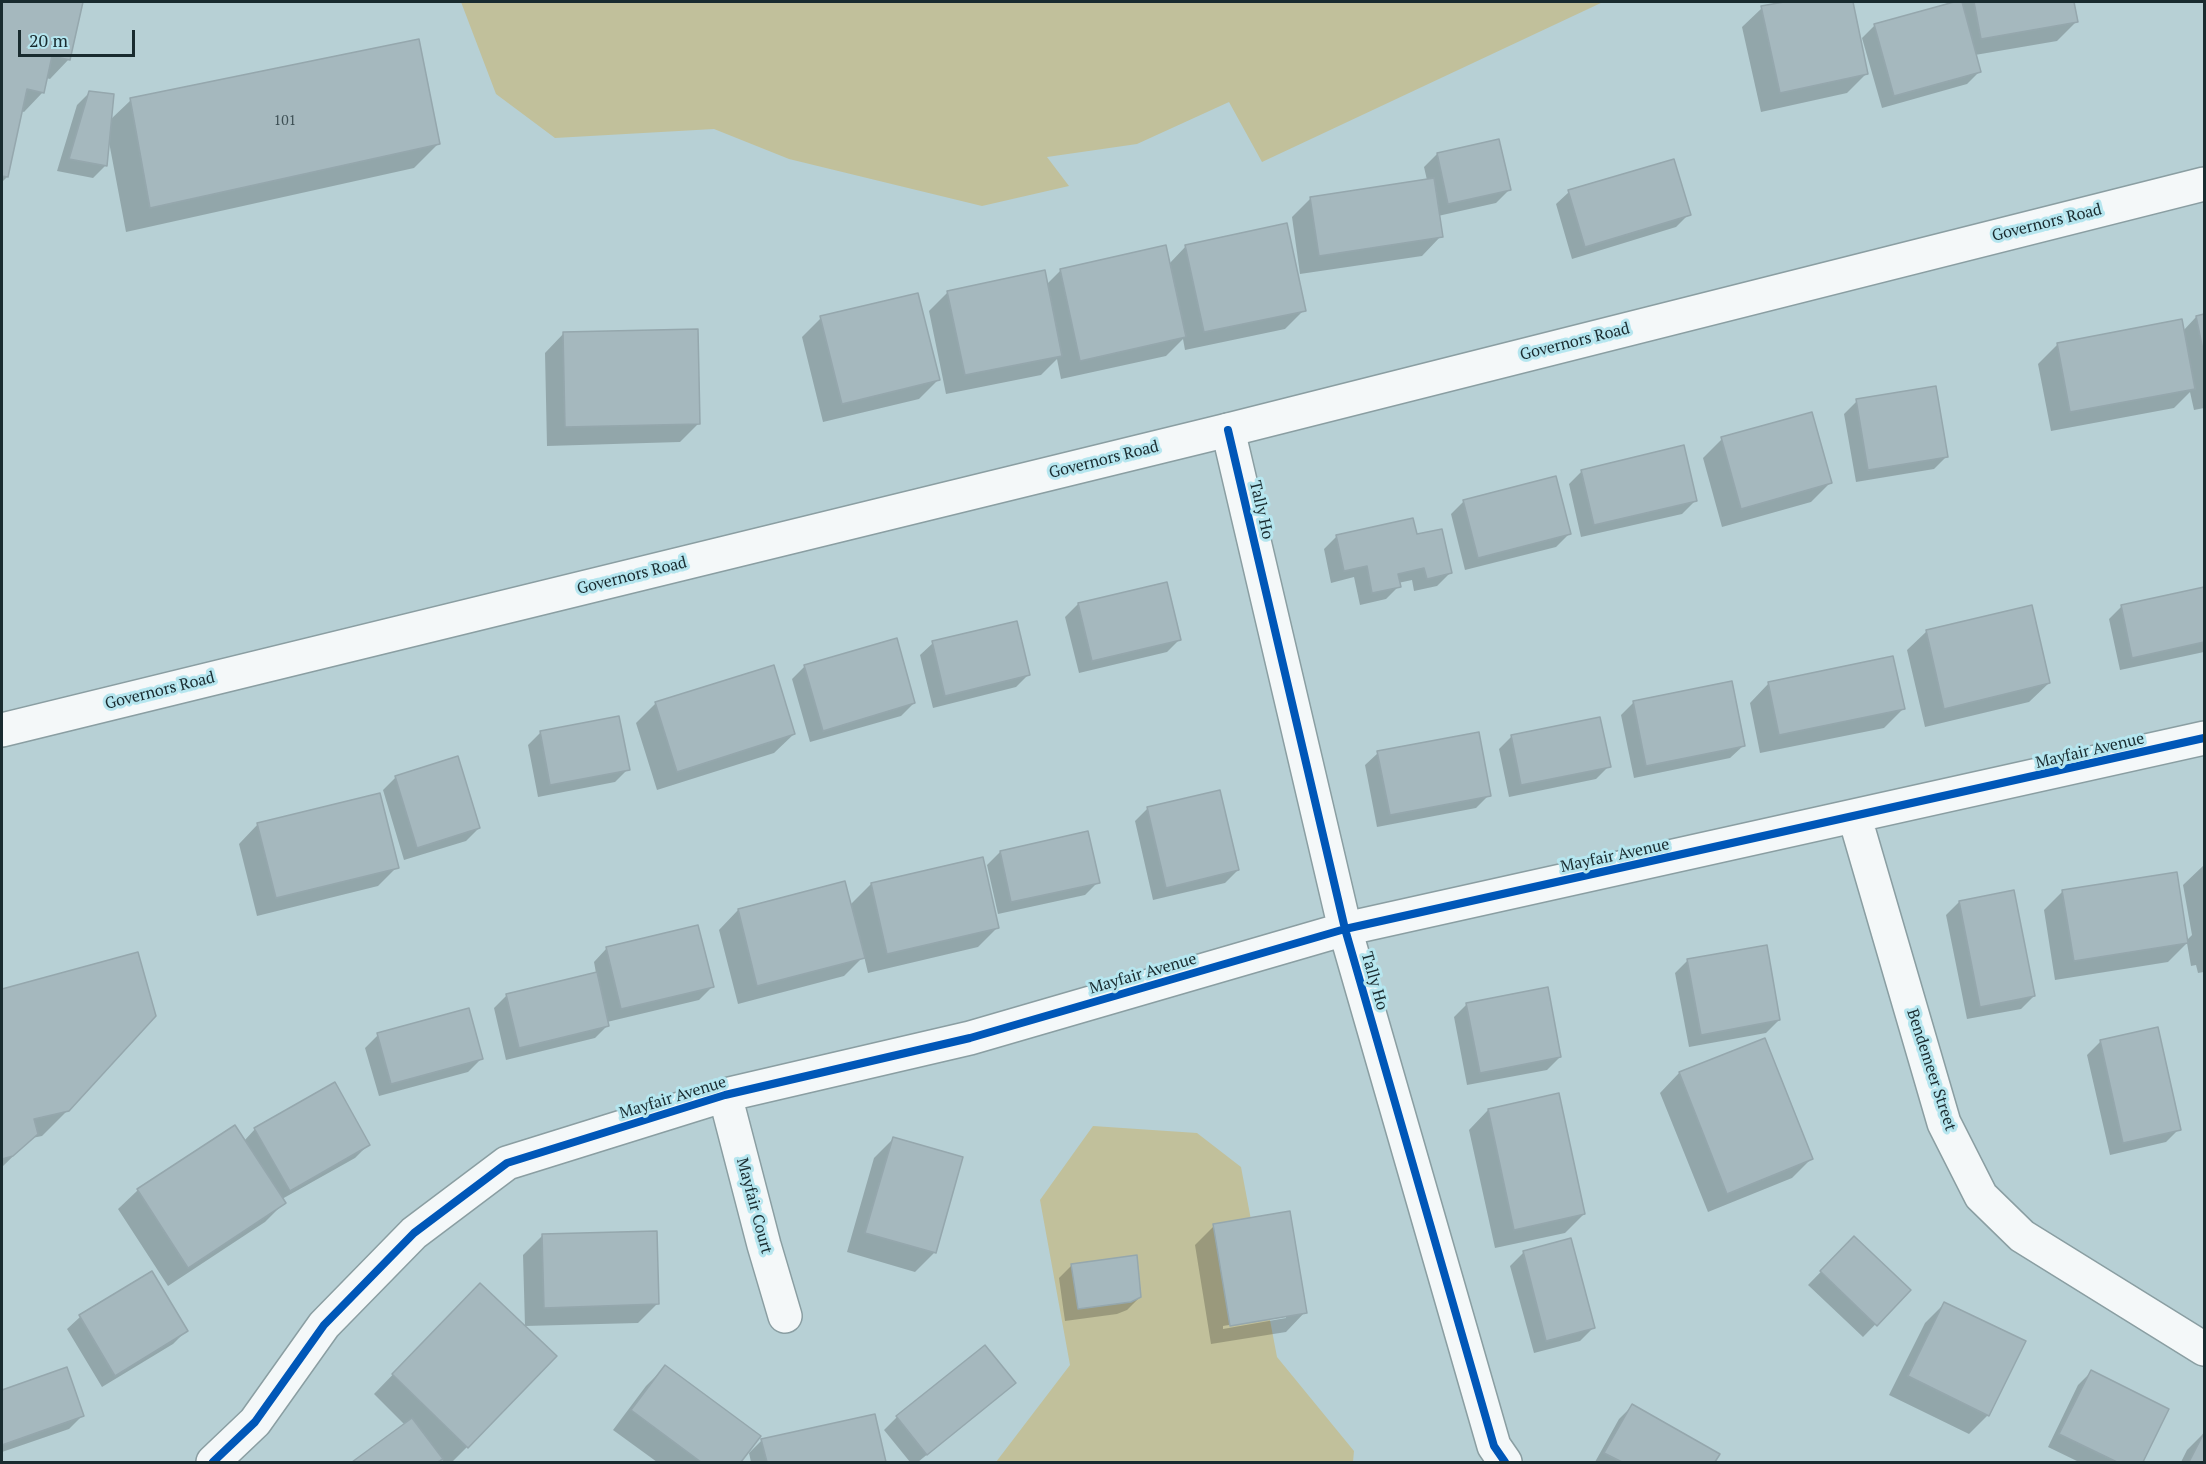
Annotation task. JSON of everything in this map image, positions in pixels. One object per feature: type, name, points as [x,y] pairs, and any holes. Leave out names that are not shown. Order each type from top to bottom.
[{"type":"street","name":"Governors Road","points":[[2,730],[1228,430],[2205,184]]},
{"type":"street","name":"Tally Ho","points":[[1228,430],[1345,929],[1494,1446],[1505,1462]]},
{"type":"street","name":"Mayfair Avenue","points":[[213,1462],[255,1422],[324,1325],[414,1233],[507,1163],[725,1095],[970,1038],[1345,929],[1855,818],[2205,738]]},
{"type":"street","name":"Bendemeer Street","points":[[1855,818],[1944,1123],[1981,1196],[2022,1236],[2205,1349]]},
{"type":"street","name":"Mayfair Court","points":[[725,1095],[785,1316]]},
{"type":"green space","points":[[461,2],[1603,2],[1262,162],[1229,102],[1137,144],[1047,157],[1069,186],[982,206],[789,159],[714,129],[555,138],[496,94]]},
{"type":"green space","points":[[1093,1126],[1197,1133],[1241,1167],[1277,1357],[1354,1451],[1353,1462],[996,1462],[1070,1365],[1040,1200]]},
{"type":"building","points":[[2,2],[83,2],[70,60],[52,56],[44,93],[27,89],[8,177],[2,176]]},
{"type":"building","points":[[1784,2],[1853,2],[1868,74],[1780,93],[1761,6]]},
{"type":"building","points":[[1954,2],[1962,2],[1981,72],[1894,96],[1874,24]]},
{"type":"building","points":[[1974,2],[2074,2],[2078,22],[1981,39]]},
{"type":"building","points":[[419,39],[440,144],[150,208],[130,98]]},
{"type":"building","points":[[89,91],[114,94],[107,166],[69,159]]},
{"type":"building","points":[[1499,139],[1511,190],[1448,204],[1437,153]]},
{"type":"building","points":[[1674,159],[1691,215],[1585,247],[1568,190]]},
{"type":"building","points":[[1434,178],[1443,237],[1319,256],[1310,197]]},
{"type":"building","points":[[1287,223],[1306,311],[1204,332],[1185,245]]},
{"type":"building","points":[[1166,245],[1186,337],[1080,361],[1060,269]]},
{"type":"building","points":[[1045,270],[1062,356],[965,375],[947,291]]},
{"type":"building","points":[[918,293],[940,380],[842,404],[820,316]]},
{"type":"building","points":[[2204,314],[2204,355],[2196,316]]},
{"type":"building","points":[[2182,319],[2195,389],[2070,412],[2057,343]]},
{"type":"building","points":[[698,329],[700,424],[565,427],[563,332]]},
{"type":"building","points":[[1936,386],[1948,457],[1868,470],[1856,399]]},
{"type":"building","points":[[1812,412],[1832,483],[1741,509],[1721,437]]},
{"type":"building","points":[[1684,445],[1697,501],[1594,525],[1581,470]]},
{"type":"building","points":[[1556,476],[1571,534],[1478,558],[1463,500]]},
{"type":"building","points":[[1413,518],[1417,534],[1442,529],[1452,573],[1427,579],[1424,568],[1398,574],[1401,587],[1372,593],[1367,566],[1344,571],[1336,535]]},
{"type":"building","points":[[1167,582],[1181,640],[1092,661],[1078,603]]},
{"type":"building","points":[[2204,587],[2204,642],[2132,658],[2121,605]]},
{"type":"building","points":[[2032,605],[2050,683],[1944,709],[1926,630]]},
{"type":"building","points":[[1017,621],[1030,675],[945,696],[932,641]]},
{"type":"building","points":[[897,638],[915,703],[823,731],[804,665]]},
{"type":"building","points":[[1893,656],[1905,709],[1779,735],[1768,682]]},
{"type":"building","points":[[774,665],[795,734],[677,772],[655,702]]},
{"type":"building","points":[[1732,681],[1745,746],[1646,766],[1633,701]]},
{"type":"building","points":[[619,716],[630,770],[550,785],[540,731]]},
{"type":"building","points":[[1600,717],[1611,767],[1521,785],[1511,735]]},
{"type":"building","points":[[1479,732],[1491,796],[1390,815],[1377,751]]},
{"type":"building","points":[[458,756],[480,828],[417,848],[395,776]]},
{"type":"building","points":[[1220,790],[1239,870],[1166,888],[1147,807]]},
{"type":"building","points":[[380,793],[399,868],[276,898],[257,823]]},
{"type":"building","points":[[1088,831],[1100,883],[1011,902],[1000,851]]},
{"type":"building","points":[[983,857],[999,928],[887,954],[871,883]]},
{"type":"building","points":[[2177,872],[2188,943],[2074,961],[2062,890]]},
{"type":"building","points":[[845,881],[865,958],[757,986],[738,909]]},
{"type":"building","points":[[2014,890],[2035,996],[1980,1007],[1959,901]]},
{"type":"building","points":[[698,925],[714,987],[621,1009],[606,947]]},
{"type":"building","points":[[1767,945],[1780,1020],[1701,1035],[1687,959]]},
{"type":"building","points":[[138,952],[156,1016],[69,1111],[34,1119],[38,1134],[13,1156],[2,1159],[2,989]]},
{"type":"building","points":[[597,972],[609,1026],[519,1048],[506,994]]},
{"type":"building","points":[[1548,987],[1561,1057],[1480,1073],[1466,1003]]},
{"type":"building","points":[[469,1008],[483,1059],[391,1084],[377,1033]]},
{"type":"building","points":[[2158,1027],[2181,1130],[2123,1143],[2100,1040]]},
{"type":"building","points":[[1765,1038],[1813,1159],[1727,1194],[1679,1072]]},
{"type":"building","points":[[335,1082],[370,1145],[290,1191],[254,1128]]},
{"type":"building","points":[[1559,1093],[1585,1214],[1514,1230],[1488,1109]]},
{"type":"building","points":[[235,1125],[286,1203],[188,1268],[137,1189]]},
{"type":"building","points":[[893,1137],[963,1157],[936,1253],[865,1233]]},
{"type":"building","points":[[1290,1211],[1307,1313],[1230,1326],[1213,1224]]},
{"type":"building","points":[[657,1231],[659,1304],[544,1308],[542,1234]]},
{"type":"building","points":[[1854,1236],[1911,1290],[1877,1326],[1820,1271]]},
{"type":"building","points":[[1571,1238],[1595,1328],[1546,1341],[1523,1251]]},
{"type":"building","points":[[1137,1255],[1141,1297],[1131,1302],[1078,1309],[1071,1264]]},
{"type":"building","points":[[152,1271],[188,1331],[115,1376],[79,1315]]},
{"type":"building","points":[[480,1283],[557,1356],[468,1448],[392,1374]]},
{"type":"building","points":[[1944,1302],[2026,1341],[1989,1416],[1908,1376]]},
{"type":"building","points":[[985,1345],[1016,1383],[927,1455],[896,1416]]},
{"type":"building","points":[[665,1365],[761,1436],[741,1462],[701,1462],[631,1410]]},
{"type":"building","points":[[67,1367],[84,1416],[2,1445],[2,1390]]},
{"type":"building","points":[[2091,1370],[2169,1409],[2143,1462],[2117,1462],[2059,1434]]},
{"type":"building","points":[[1632,1404],[1720,1454],[1715,1462],[1622,1462],[1604,1453]]},
{"type":"building","points":[[875,1414],[886,1462],[767,1462],[761,1439]]},
{"type":"building","points":[[412,1418],[443,1459],[438,1462],[352,1462]]},
{"type":"building","points":[[2204,1433],[2204,1462],[2189,1462]]},
{"type":"cycle path","points":[[1228,430],[1345,929],[1494,1446],[1505,1462]]},
{"type":"cycle path","points":[[213,1462],[255,1422],[324,1325],[414,1233],[507,1163],[725,1095],[970,1038],[1345,929],[2204,738]]}]
